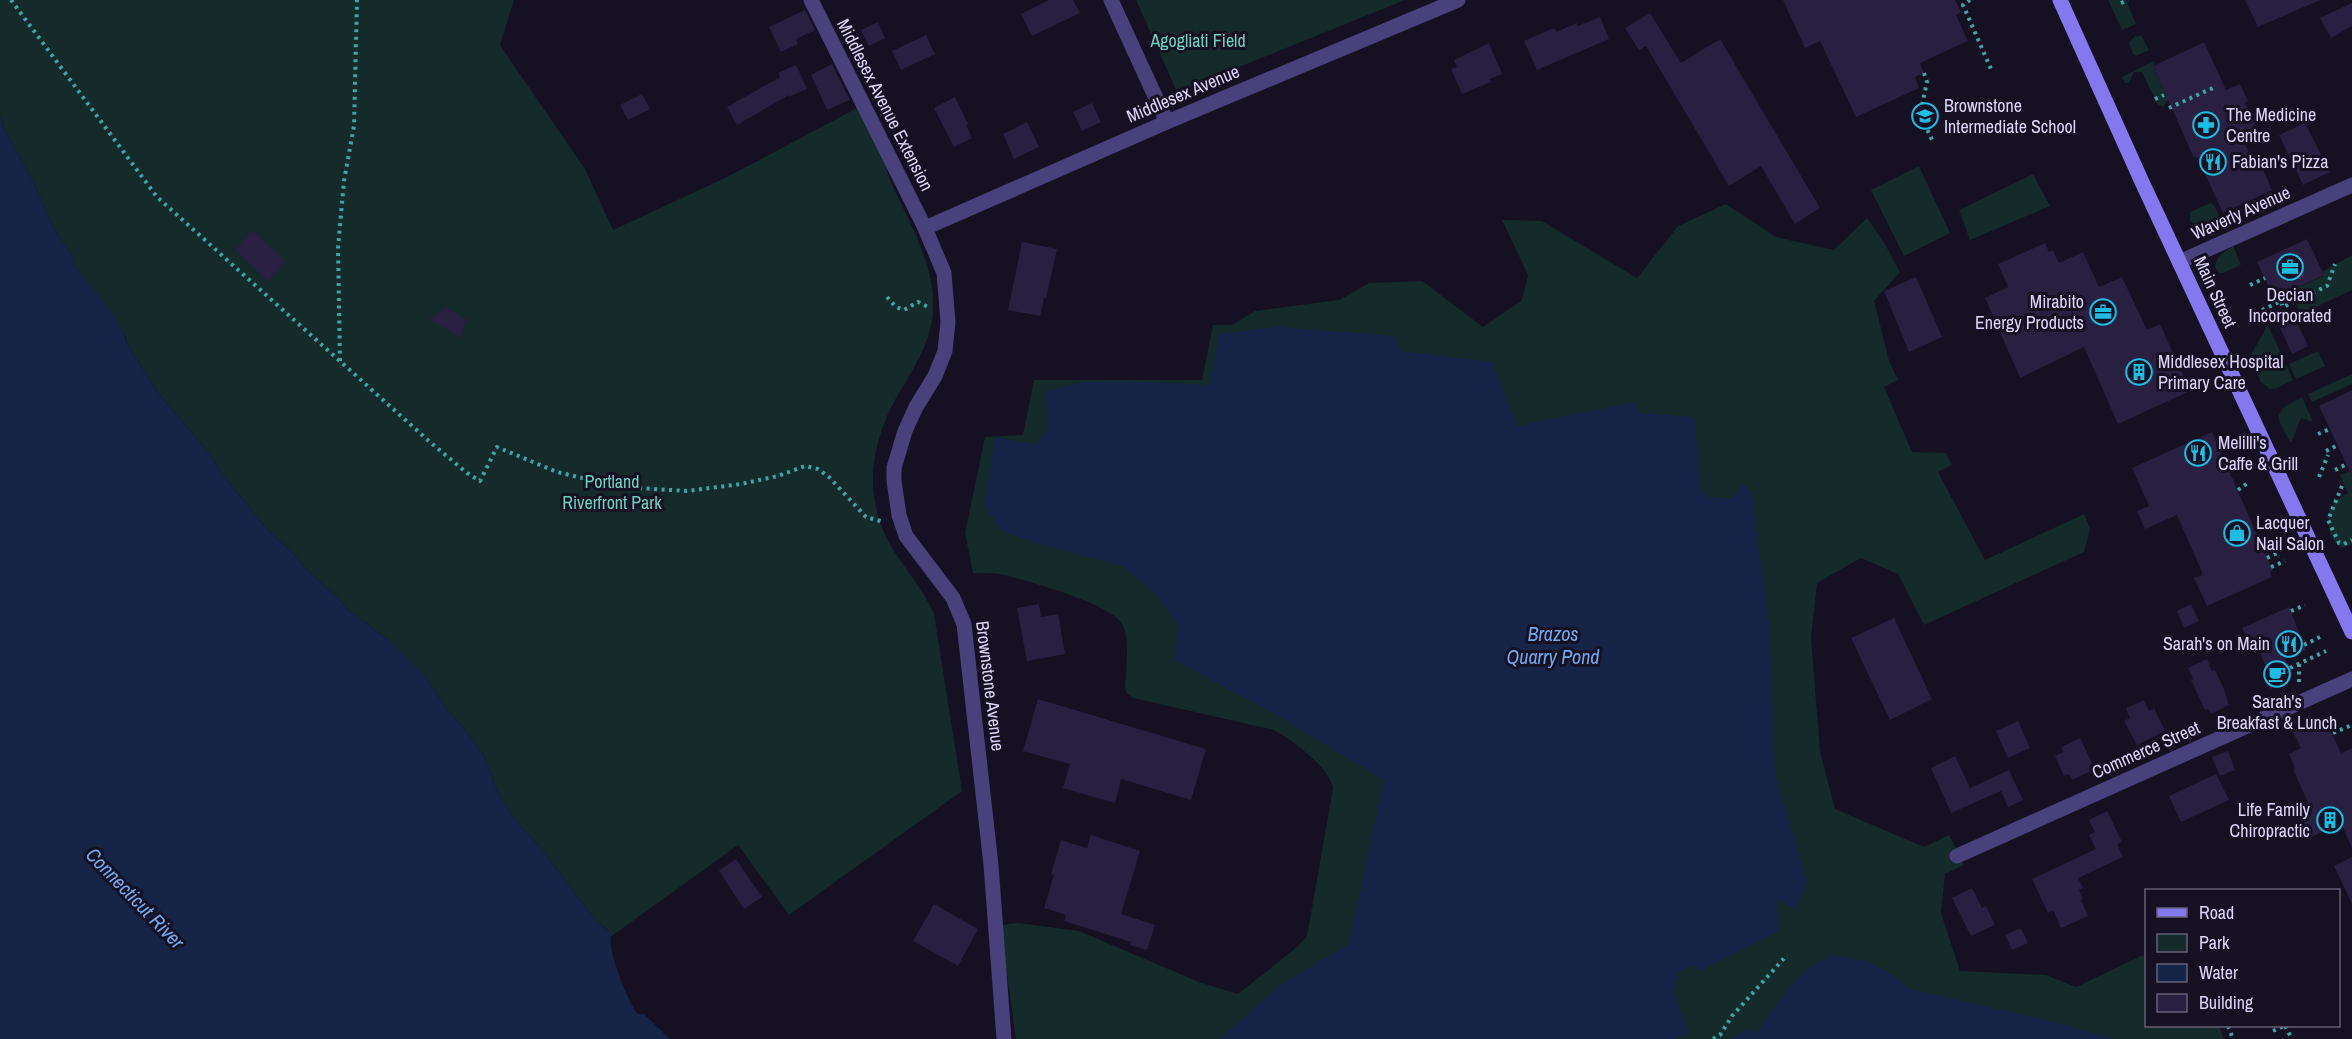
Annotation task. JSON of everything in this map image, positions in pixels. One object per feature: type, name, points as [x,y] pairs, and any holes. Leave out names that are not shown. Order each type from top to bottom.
[{"type":"main road","name":"Main Street","points":[[2060,0],[2179,262],[2352,632]]},
{"type":"street","name":"Middlesex Avenue Extension","points":[[811,0],[925,228]]},
{"type":"street","points":[[1111,0],[1167,122]]},
{"type":"street","name":"Middlesex Avenue","points":[[925,228],[1167,122],[1458,0]]},
{"type":"street","name":"Waverly Avenue","points":[[2179,262],[2352,186]]},
{"type":"street","name":"Brownstone Avenue","points":[[925,228],[944,273],[948,299],[947,336],[941,364],[916,407],[903,437],[894,468],[894,481],[899,515],[906,536],[953,597],[964,624],[991,865],[1004,1039]]},
{"type":"street","name":"Commerce Street","points":[[1957,856],[2352,679]]},
{"type":"path","points":[[11,0],[157,197],[437,448],[480,481],[497,447],[556,472],[620,487],[687,491],[741,484],[778,476],[805,466],[829,477],[866,517],[885,522]]},
{"type":"path","points":[[340,362],[338,248],[344,181],[354,126],[357,0]]},
{"type":"path","points":[[1970,0],[1963,5],[1991,69]]},
{"type":"path","points":[[2121,3],[2128,0]]},
{"type":"path","points":[[1924,73],[1928,82],[1920,114],[1933,141]]},
{"type":"path","points":[[2169,108],[2215,87]]},
{"type":"path","points":[[2155,99],[2164,96]]},
{"type":"path","points":[[2262,310],[2281,301],[2283,307],[2327,286],[2335,264]]},
{"type":"path","points":[[2250,285],[2265,278]]},
{"type":"path","points":[[887,297],[896,307],[904,310],[918,302],[931,308]]},
{"type":"path","points":[[2318,434],[2330,429]]},
{"type":"path","points":[[2217,442],[2229,437]]},
{"type":"path","points":[[2319,477],[2327,453],[2338,445]]},
{"type":"path","points":[[2335,470],[2347,464]]},
{"type":"path","points":[[2238,490],[2249,482]]},
{"type":"path","points":[[2342,486],[2328,520],[2339,543],[2344,544],[2352,540]]},
{"type":"path","points":[[2264,550],[2277,544]]},
{"type":"path","points":[[2267,558],[2281,551]]},
{"type":"path","points":[[2271,567],[2285,561]]},
{"type":"path","points":[[2291,611],[2305,605]]},
{"type":"path","points":[[2304,645],[2320,638]]},
{"type":"path","points":[[2290,668],[2326,651]]},
{"type":"path","points":[[2299,664],[2300,686]]},
{"type":"path","points":[[2333,734],[2352,725]]},
{"type":"path","points":[[1713,1039],[1720,1035],[1732,1016],[1787,955]]},
{"type":"path","points":[[2273,1030],[2281,1027]]},
{"type":"green space","name":"Portland Riverfront Park","points":[[0,0],[514,0],[500,45],[585,169],[613,230],[727,177],[859,107],[915,234],[931,280],[933,311],[927,339],[883,425],[874,460],[873,483],[876,507],[886,537],[934,614],[962,791],[789,915],[738,845],[609,938],[609,931],[597,922],[539,846],[515,820],[498,793],[484,756],[445,707],[426,677],[390,641],[347,609],[266,528],[223,475],[209,453],[159,394],[113,318],[75,266],[73,257],[57,234],[0,116]]},
{"type":"green space","name":"Agogliati Field","points":[[1136,0],[1405,0],[1177,92]]},
{"type":"green space","points":[[2108,0],[2126,0],[2136,24],[2122,30]]},
{"type":"green space","points":[[2136,35],[2137,37],[2141,35],[2149,50],[2136,56],[2129,43]]},
{"type":"green space","points":[[2153,61],[2165,93],[2170,97],[2163,107],[2157,104],[2142,72],[2134,72],[2129,83],[2125,83],[2122,77]]},
{"type":"green space","points":[[1919,166],[1950,233],[1904,256],[1871,190]]},
{"type":"green space","points":[[2033,174],[2050,206],[1970,240],[1959,210]]},
{"type":"green space","points":[[2210,203],[2214,205],[2223,224],[2201,228],[2190,220],[2190,212]]},
{"type":"green space","points":[[1726,204],[1776,237],[1834,250],[1867,218],[1885,244],[1900,272],[1874,301],[1889,361],[1898,380],[1884,387],[1912,452],[1946,453],[1952,465],[1938,472],[1985,560],[2084,514],[2090,529],[2084,552],[1924,625],[1898,574],[1861,558],[1817,583],[1811,637],[1820,751],[1835,809],[1924,847],[1949,835],[1964,865],[1945,874],[1941,913],[1960,971],[2046,975],[2076,987],[2143,955],[2145,960],[2145,1027],[2219,1027],[2224,1039],[1016,1039],[1000,925],[1018,923],[1079,931],[1199,982],[1238,994],[1296,948],[1307,936],[1333,788],[1325,771],[1317,763],[1300,747],[1274,730],[1133,698],[1126,692],[1125,687],[1127,654],[1124,629],[1114,616],[1102,608],[1068,594],[1005,575],[973,573],[965,533],[985,437],[1023,435],[1034,380],[1202,380],[1213,325],[1232,325],[1255,311],[1339,300],[1369,283],[1422,281],[1483,327],[1522,300],[1528,275],[1502,220],[1542,221],[1637,278],[1678,226]]},
{"type":"green space","points":[[2233,246],[2241,265],[2219,273],[2215,267],[2217,260]]},
{"type":"green space","points":[[2352,255],[2352,290],[2301,314],[2289,291],[2323,276],[2322,272]]},
{"type":"green space","points":[[2268,325],[2293,380],[2270,389],[2261,382],[2249,358]]},
{"type":"green space","points":[[2318,351],[2325,366],[2296,379],[2289,364]]},
{"type":"green space","points":[[2352,374],[2352,384],[2312,402],[2308,394]]},
{"type":"green space","points":[[2302,397],[2313,422],[2301,418],[2291,443],[2279,416],[2285,407]]},
{"type":"green space","points":[[2350,471],[2352,475],[2352,544],[2341,548],[2336,544],[2330,532],[2328,520],[2335,502],[2348,493],[2340,475]]},
{"type":"water","name":"Connecticut River","points":[[0,116],[57,234],[73,257],[75,266],[113,315],[128,346],[159,394],[209,453],[223,475],[266,528],[347,609],[390,641],[426,677],[445,707],[484,756],[498,793],[515,820],[539,846],[597,922],[611,933],[610,940],[615,962],[624,987],[638,1014],[644,1014],[670,1039],[0,1039]]},
{"type":"water","name":"Brazos Quarry Pond","points":[[1277,327],[1394,336],[1400,351],[1492,362],[1517,426],[1635,402],[1639,413],[1694,417],[1700,488],[1709,497],[1730,499],[1743,485],[1751,491],[1769,624],[1775,775],[1807,881],[1795,910],[1777,898],[1777,932],[1700,971],[1693,966],[1679,972],[1673,992],[1689,1033],[1674,1039],[1220,1039],[1280,985],[1349,944],[1384,780],[1277,715],[1174,660],[1179,626],[1158,596],[1123,566],[1029,541],[1001,530],[985,506],[995,437],[1036,445],[1048,429],[1046,392],[1079,383],[1119,381],[1210,385],[1219,334]]},
{"type":"water","points":[[1832,955],[1866,961],[1890,973],[1909,989],[2046,1020],[2114,1039],[1730,1039],[1747,1029],[1757,1032],[1799,978],[1820,961]]},
{"type":"building","points":[[1049,0],[1073,0],[1080,13],[1032,36],[1021,14]]},
{"type":"building","points":[[1783,0],[1955,0],[1961,12],[1956,15],[1968,41],[1920,63],[1924,73],[1915,77],[1919,88],[1856,117],[1820,41],[1805,48]]},
{"type":"building","points":[[2245,0],[2320,0],[2258,27]]},
{"type":"building","points":[[2352,3],[2352,26],[2331,38],[2320,18]]},
{"type":"building","points":[[805,10],[815,30],[796,39],[798,44],[781,52],[769,27]]},
{"type":"building","points":[[1650,13],[1681,63],[1720,39],[1820,208],[1795,224],[1761,166],[1729,186],[1646,46],[1639,50],[1625,28]]},
{"type":"building","points":[[1600,17],[1609,39],[1537,70],[1524,41],[1554,28],[1556,32]]},
{"type":"building","points":[[878,22],[885,38],[869,46],[861,30]]},
{"type":"building","points":[[926,35],[935,54],[901,70],[892,51]]},
{"type":"building","points":[[2204,42],[2226,90],[2240,84],[2248,101],[2245,103],[2259,132],[2243,139],[2256,168],[2261,165],[2272,190],[2223,213],[2197,157],[2194,158],[2153,66]]},
{"type":"building","points":[[1489,43],[1502,74],[1490,79],[1491,82],[1462,94],[1451,69],[1457,67],[1454,60]]},
{"type":"building","points":[[832,64],[850,100],[827,110],[811,75]]},
{"type":"building","points":[[796,65],[807,89],[789,97],[789,95],[737,125],[727,107],[780,77],[778,73]]},
{"type":"building","points":[[642,94],[650,109],[628,120],[620,105]]},
{"type":"building","points":[[955,97],[972,138],[954,147],[934,108]]},
{"type":"building","points":[[1092,103],[1101,122],[1082,131],[1073,112]]},
{"type":"building","points":[[1027,122],[1039,147],[1014,159],[1003,134]]},
{"type":"building","points":[[2305,123],[2330,172],[2303,185],[2279,135]]},
{"type":"building","points":[[252,230],[286,261],[268,281],[235,250]]},
{"type":"building","name":"Decian Incorporated","points":[[2307,239],[2324,275],[2289,291],[2291,298],[2277,304],[2257,262]]},
{"type":"building","points":[[1022,242],[1057,249],[1040,316],[1008,310]]},
{"type":"building","points":[[2045,243],[2049,252],[2053,250],[2059,263],[2083,252],[2099,287],[2122,277],[2147,330],[2160,324],[2190,391],[2118,424],[2084,347],[2020,378],[1985,298],[2008,287],[1998,264]]},
{"type":"building","points":[[1916,277],[1942,337],[1909,352],[1884,291]]},
{"type":"building","points":[[446,307],[466,319],[461,338],[429,319]]},
{"type":"building","points":[[2293,314],[2308,346],[2292,354],[2277,321]]},
{"type":"building","points":[[2352,390],[2352,476],[2319,406]]},
{"type":"building","points":[[2212,432],[2273,571],[2270,572],[2272,577],[2207,606],[2194,578],[2202,575],[2202,572],[2177,515],[2145,529],[2137,511],[2149,506],[2132,468]]},
{"type":"building","points":[[1039,604],[1041,617],[1058,614],[1065,654],[1027,661],[1017,608]]},
{"type":"building","points":[[2191,604],[2199,621],[2184,628],[2177,611]]},
{"type":"building","points":[[2289,607],[2306,650],[2285,659],[2291,670],[2288,672],[2292,679],[2270,689],[2263,674],[2268,671],[2254,640],[2248,642],[2242,628]]},
{"type":"building","points":[[1894,618],[1932,699],[1890,720],[1851,638]]},
{"type":"building","points":[[2207,659],[2212,671],[2215,670],[2229,705],[2211,714],[2208,709],[2205,710],[2188,668]]},
{"type":"building","points":[[1038,699],[1206,749],[1191,800],[1121,779],[1115,803],[1063,788],[1070,764],[1023,751]]},
{"type":"building","points":[[2144,700],[2149,711],[2154,708],[2165,731],[2137,745],[2124,721],[2130,718],[2126,708]]},
{"type":"building","points":[[2323,715],[2341,753],[2352,748],[2352,848],[2341,823],[2305,840],[2298,824],[2308,819],[2302,806],[2308,803],[2289,754],[2301,748],[2293,732],[2299,729],[2297,726]]},
{"type":"building","points":[[2018,721],[2030,748],[2008,758],[1996,731]]},
{"type":"building","points":[[2080,738],[2093,765],[2089,766],[2091,771],[2072,780],[2069,774],[2064,776],[2055,756],[2063,752],[2061,747]]},
{"type":"building","points":[[2228,751],[2235,770],[2220,776],[2212,757]]},
{"type":"building","points":[[1955,756],[1970,788],[2009,770],[2023,800],[2008,807],[2001,791],[1951,813],[1931,768]]},
{"type":"building","points":[[2216,774],[2229,800],[2181,822],[2169,796]]},
{"type":"building","points":[[2107,811],[2122,842],[2117,844],[2123,857],[2078,878],[2083,888],[2079,890],[2083,899],[2081,900],[2088,916],[2061,928],[2053,910],[2048,913],[2032,879],[2096,849],[2089,835],[2095,832],[2089,820]]},
{"type":"building","points":[[1091,835],[1140,851],[1121,914],[1155,925],[1147,950],[1130,945],[1131,942],[1064,921],[1066,915],[1044,908],[1061,840],[1087,848]]},
{"type":"building","points":[[2352,857],[2352,904],[2334,866]]},
{"type":"building","points":[[736,859],[762,897],[744,909],[719,871]]},
{"type":"building","points":[[1972,888],[1982,908],[1986,906],[1995,925],[1971,936],[1952,898]]},
{"type":"building","points":[[934,904],[978,929],[958,966],[913,941]]},
{"type":"building","points":[[2021,928],[2028,943],[2012,950],[2005,935]]},
{"type":"place","name":"Brownstone Intermediate School","points":[[1925,116]]},
{"type":"place","name":"The Medicine Centre","points":[[2206,125]]},
{"type":"place","name":"Fabian's Pizza","points":[[2213,162]]},
{"type":"place","name":"Decian Incorporated","points":[[2290,267]]},
{"type":"place","name":"Mirabito Energy Products","points":[[2103,312]]},
{"type":"place","name":"Middlesex Hospital Primary Care","points":[[2139,372]]},
{"type":"place","name":"Melilli's Caffe & Grill","points":[[2198,453]]},
{"type":"place","name":"Lacquer Nail Salon","points":[[2237,533]]},
{"type":"place","name":"Sarah's on Main","points":[[2289,644]]},
{"type":"place","name":"Sarah's Breakfast & Lunch","points":[[2277,674]]},
{"type":"place","name":"Life Family Chiropractic","points":[[2330,820]]}]
